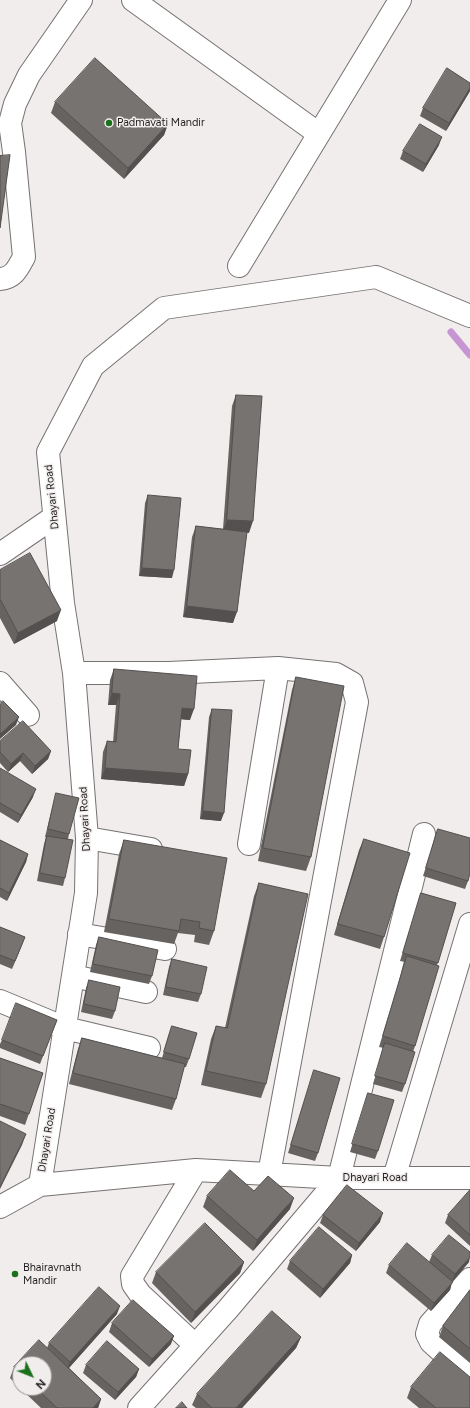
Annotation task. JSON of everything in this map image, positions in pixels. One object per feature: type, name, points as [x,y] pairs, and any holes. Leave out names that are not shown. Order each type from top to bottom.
[{"type":"street","points":[[0,279],[7,279],[16,272],[24,257],[7,152],[10,123],[15,104],[29,75],[80,0]]},
{"type":"street","points":[[132,0],[319,134]]},
{"type":"street","points":[[238,266],[400,0]]},
{"type":"street","name":"Dhayari Road","points":[[40,1186],[86,893],[87,838],[74,673],[63,603],[48,452],[93,366],[164,308],[376,277],[470,316]]},
{"type":"street","points":[[0,554],[54,516]]},
{"type":"street","points":[[249,844],[278,668]]},
{"type":"street","points":[[74,673],[170,673],[278,668],[336,674],[352,683],[357,702],[269,1174]]},
{"type":"street","points":[[0,683],[28,715]]},
{"type":"street","points":[[139,1408],[228,1309],[339,1178],[424,834]]},
{"type":"street","points":[[87,838],[168,852]]},
{"type":"street","points":[[394,1178],[470,924]]},
{"type":"street","points":[[79,934],[165,949]]},
{"type":"street","points":[[73,976],[146,992]]},
{"type":"street","points":[[0,1001],[65,1028],[149,1048]]},
{"type":"street","points":[[195,1345],[140,1294],[134,1284],[132,1276],[196,1170]]},
{"type":"street","name":"Dhayari Road","points":[[0,1207],[40,1186],[196,1170],[339,1178],[470,1178]]},
{"type":"street","points":[[470,1280],[430,1324],[427,1334],[431,1342],[470,1377]]},
{"type":"building","points":[[95,58],[168,124],[128,168],[55,102]]},
{"type":"building","points":[[447,68],[470,83],[470,88],[449,123],[423,108]]},
{"type":"building","points":[[420,124],[442,137],[426,164],[403,151]]},
{"type":"building","points":[[10,155],[0,228],[0,156]]},
{"type":"building","points":[[236,395],[262,396],[253,521],[227,520]]},
{"type":"building","points":[[148,495],[181,498],[174,570],[142,568]]},
{"type":"building","points":[[196,526],[247,532],[237,612],[187,606]]},
{"type":"building","points":[[30,553],[61,610],[18,633],[0,599],[0,570]]},
{"type":"building","points":[[114,669],[197,676],[194,709],[182,708],[178,749],[191,750],[188,774],[105,768],[107,741],[116,742],[120,694],[112,693]]},
{"type":"building","points":[[296,677],[344,686],[311,857],[263,848]]},
{"type":"building","points":[[3,701],[19,717],[0,734],[0,704]]},
{"type":"building","points":[[212,709],[232,710],[224,813],[203,811]]},
{"type":"building","points":[[23,721],[51,751],[35,766],[23,753],[11,764],[0,752],[0,741]]},
{"type":"building","points":[[0,768],[36,789],[21,815],[0,803]]},
{"type":"building","points":[[56,793],[79,798],[69,834],[48,829]]},
{"type":"building","points":[[438,829],[470,838],[470,873],[468,881],[426,868]]},
{"type":"building","points":[[47,836],[73,840],[65,878],[40,873]]},
{"type":"building","points":[[364,839],[410,853],[384,937],[338,924]]},
{"type":"building","points":[[0,840],[28,854],[9,893],[0,888]]},
{"type":"building","points":[[124,840],[227,858],[214,931],[199,928],[200,922],[181,919],[179,931],[109,919]]},
{"type":"building","points":[[259,883],[308,894],[266,1084],[206,1071],[216,1026],[227,1028]]},
{"type":"building","points":[[421,893],[456,903],[438,963],[403,953]]},
{"type":"building","points":[[0,927],[25,937],[15,961],[0,955]]},
{"type":"building","points":[[99,937],[158,950],[152,976],[93,964]]},
{"type":"building","points":[[407,956],[439,966],[415,1046],[383,1036]]},
{"type":"building","points":[[172,959],[207,967],[201,994],[166,987]]},
{"type":"building","points":[[89,980],[120,987],[115,1011],[84,1004]]},
{"type":"building","points":[[16,1003],[57,1020],[43,1056],[2,1040]]},
{"type":"building","points":[[172,1026],[197,1033],[189,1059],[164,1052]]},
{"type":"building","points":[[82,1038],[185,1064],[176,1099],[73,1073]]},
{"type":"building","points":[[385,1043],[415,1052],[405,1084],[375,1076]]},
{"type":"building","points":[[0,1058],[43,1073],[29,1114],[0,1104]]},
{"type":"building","points":[[314,1070],[340,1078],[318,1153],[291,1145]]},
{"type":"building","points":[[368,1093],[394,1100],[378,1151],[352,1144]]},
{"type":"building","points":[[0,1121],[26,1134],[0,1187]]},
{"type":"building","points":[[230,1170],[254,1191],[268,1176],[294,1198],[257,1240],[207,1196]]},
{"type":"building","points":[[347,1185],[383,1213],[359,1243],[323,1215]]},
{"type":"building","points":[[470,1190],[470,1235],[448,1215]]},
{"type":"building","points":[[205,1223],[244,1262],[195,1312],[156,1272]]},
{"type":"building","points":[[319,1227],[352,1255],[323,1289],[290,1261]]},
{"type":"building","points":[[449,1235],[470,1252],[470,1257],[455,1274],[432,1255]]},
{"type":"building","points":[[407,1243],[453,1282],[434,1303],[389,1265]]},
{"type":"building","points":[[99,1287],[120,1306],[70,1362],[49,1343]]},
{"type":"building","points":[[470,1290],[470,1349],[443,1326]]},
{"type":"building","points":[[133,1300],[174,1336],[152,1359],[112,1323]]},
{"type":"building","points":[[272,1311],[301,1337],[236,1408],[212,1408],[197,1394]]},
{"type":"building","points":[[39,1340],[101,1399],[93,1408],[57,1408],[44,1396],[52,1396],[52,1356],[24,1356]]},
{"type":"building","points":[[107,1341],[139,1369],[118,1392],[86,1365]]},
{"type":"building","points":[[440,1352],[470,1377],[470,1408],[436,1408],[411,1387]]},
{"type":"building","points":[[182,1402],[187,1408],[176,1408]]},
{"type":"waterway","points":[[451,332],[470,355]]},
{"type":"place","name":"Padmavati Mandir","points":[[109,123]]},
{"type":"place","name":"Bhairavnath Mandir","points":[[15,1274]]}]
